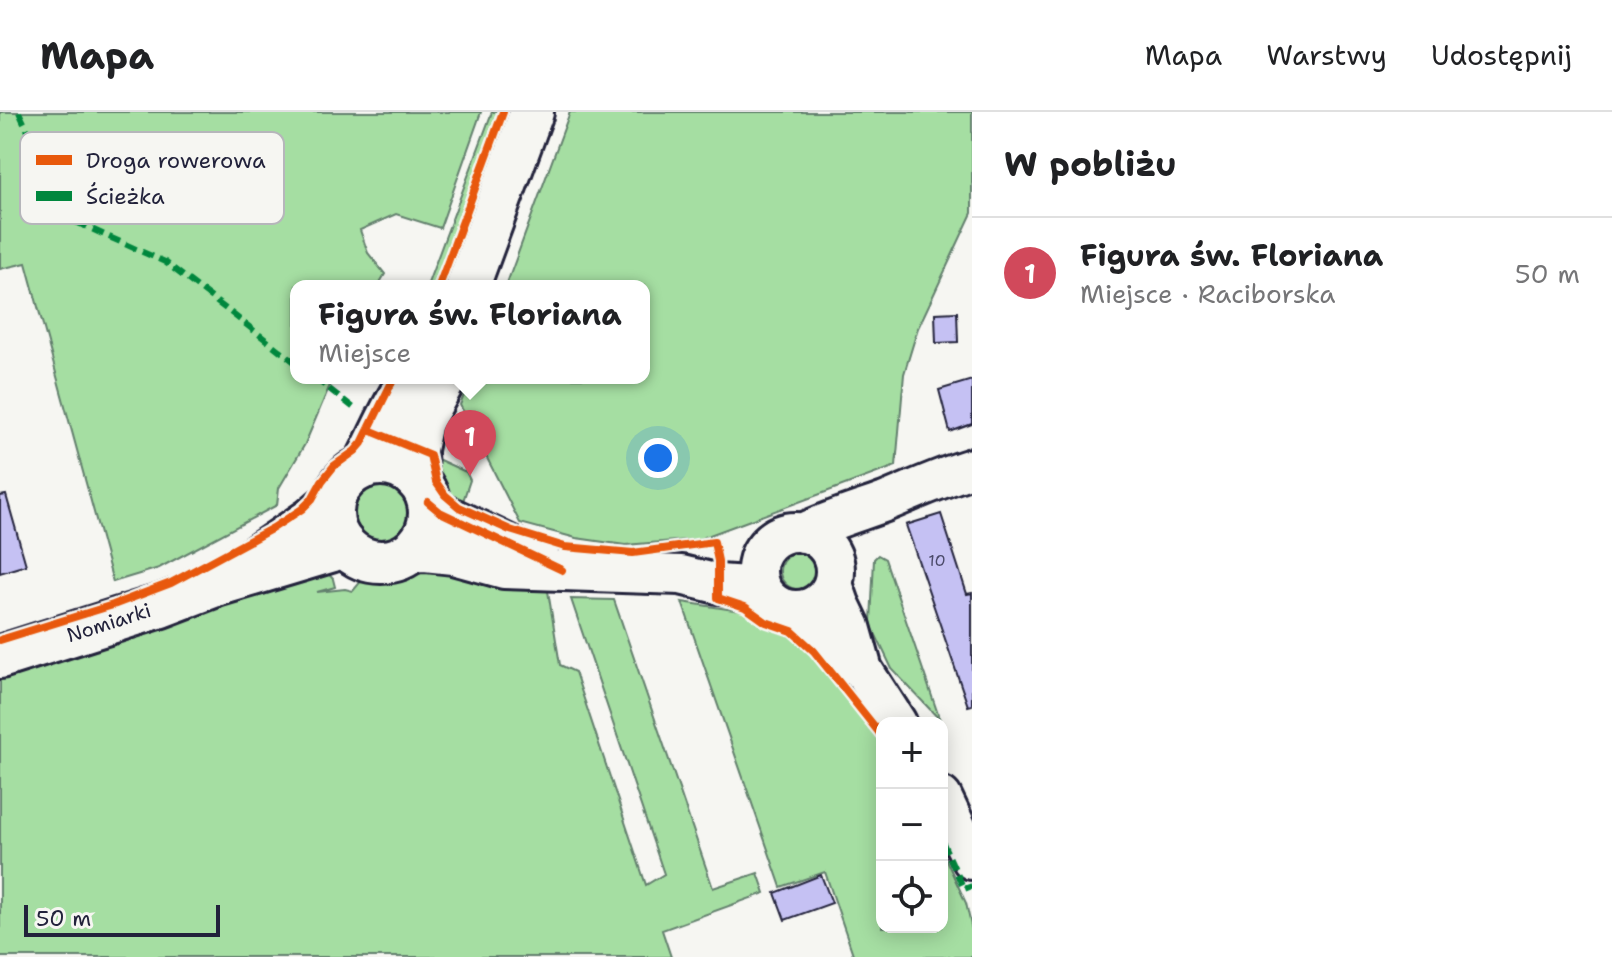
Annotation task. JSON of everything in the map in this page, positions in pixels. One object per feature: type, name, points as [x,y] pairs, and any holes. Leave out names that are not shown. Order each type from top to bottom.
[{"type":"main road","points":[[470,280],[532,112]]},
{"type":"main road","points":[[364,467],[407,384]]},
{"type":"main road","points":[[422,490],[407,472],[386,464],[364,467],[350,474],[339,486],[333,501],[335,532],[344,545],[359,557],[375,561],[392,560],[416,546],[428,525],[429,513],[415,449],[421,422],[442,384]]},
{"type":"main road","name":"Nomiarki","points":[[216,585],[333,501]]},
{"type":"main road","name":"Nomiarki","points":[[0,657],[344,545]]},
{"type":"street","points":[[681,575],[750,553],[972,468]]},
{"type":"street","points":[[422,490],[440,512],[562,570]]},
{"type":"street","points":[[407,553],[453,555],[504,569],[681,575],[718,584],[747,586],[800,611],[817,605],[830,592],[842,554],[883,502]]},
{"type":"street","points":[[863,670],[838,653],[810,623],[758,582],[758,561],[786,538],[811,535],[832,554],[840,604],[851,627],[863,670],[893,717]]},
{"type":"street","points":[[948,810],[972,860]]},
{"type":"green space","points":[[0,112],[481,112],[440,228],[396,214],[360,230],[368,253],[385,274],[382,280],[290,280],[290,384],[330,384],[305,444],[279,488],[277,505],[159,568],[113,582],[26,263],[0,269]]},
{"type":"green space","points":[[492,112],[499,112],[437,280],[429,280]]},
{"type":"green space","points":[[570,112],[972,112],[972,213],[918,328],[904,374],[896,466],[699,539],[625,545],[576,538],[520,523],[460,405],[469,384],[650,384],[650,280],[508,280]]},
{"type":"green space","points":[[433,457],[466,472],[470,480],[462,504],[442,484]]},
{"type":"green space","points":[[379,484],[399,493],[408,513],[399,533],[379,542],[359,533],[350,513],[359,493]]},
{"type":"green space","points":[[798,553],[811,558],[816,571],[811,584],[798,589],[785,584],[780,571],[785,558]]},
{"type":"green space","points":[[878,555],[885,559],[939,717],[892,669],[873,629],[874,559]]},
{"type":"green space","points":[[319,563],[333,579],[335,587],[317,592],[353,591],[362,580],[382,582],[436,571],[498,585],[548,591],[560,665],[575,672],[646,885],[664,874],[571,599],[614,600],[713,888],[758,873],[765,893],[662,930],[671,957],[0,957],[0,671]]},
{"type":"green space","points":[[682,602],[747,612],[768,628],[790,636],[809,649],[876,737],[876,933],[948,933],[948,864],[966,903],[972,930],[972,957],[854,957],[825,872],[781,887]]},
{"type":"building","points":[[957,312],[958,342],[936,343],[935,313]]},
{"type":"building","points":[[972,380],[972,424],[950,432],[939,390]]},
{"type":"building","points":[[6,495],[26,565],[0,573],[0,496]]},
{"type":"building","points":[[941,514],[967,594],[972,593],[972,705],[968,706],[906,525]]},
{"type":"building","points":[[821,875],[832,903],[785,920],[775,893]]},
{"type":"marked path","points":[[19,112],[28,132]]},
{"type":"marked path","points":[[80,224],[165,262],[290,358]]},
{"type":"marked path","points":[[323,384],[354,408]]},
{"type":"marked path","points":[[948,854],[964,889],[972,886]]},
{"type":"cycle path","points":[[441,280],[503,112]]},
{"type":"cycle path","points":[[0,640],[113,605],[171,583],[273,528],[302,509],[334,466],[362,443],[391,384]]},
{"type":"cycle path","points":[[369,430],[430,455],[436,482],[445,495],[459,507],[510,530],[565,547],[633,553],[714,542],[718,561],[718,598],[745,607],[766,622],[792,631],[814,651],[876,728]]},
{"type":"cycle path","points":[[428,502],[440,512],[562,570]]},
{"type":"place","name":"Figura św. Floriana","points":[[470,476]]}]
